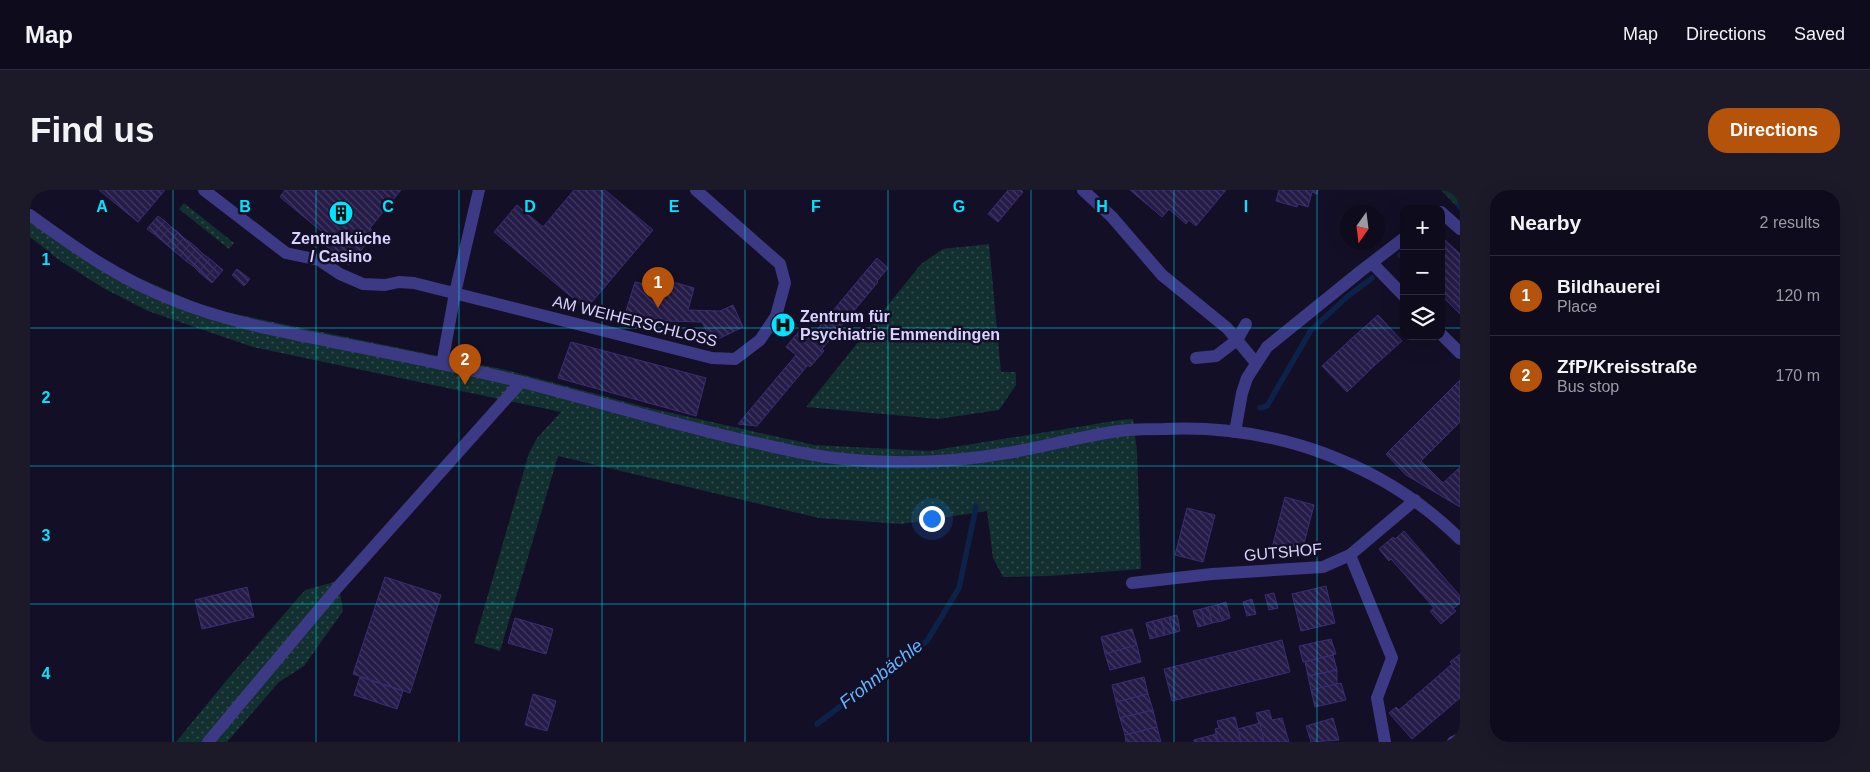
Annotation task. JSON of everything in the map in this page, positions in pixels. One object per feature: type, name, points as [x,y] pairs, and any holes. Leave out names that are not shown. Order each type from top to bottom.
[{"type":"street","name":"AM WEIHERSCHLOSS","points":[[204,190],[286,253],[319,260],[351,280],[370,285],[385,285],[399,282],[414,283],[712,358],[735,359],[760,340],[776,316],[785,283],[780,264],[696,190]]},
{"type":"street","points":[[442,364],[479,190]]},
{"type":"street","points":[[1083,190],[1112,217],[1162,275],[1227,328],[1256,363]]},
{"type":"street","points":[[30,215],[94,261],[174,301],[247,324],[521,382],[727,437],[832,458],[932,462],[1008,453],[1122,430],[1197,427],[1235,432],[1299,444],[1332,455],[1358,467],[1415,500],[1437,517],[1460,539]]},
{"type":"street","points":[[1445,216],[1460,230]]},
{"type":"street","points":[[1235,432],[1242,393],[1247,378],[1273,342],[1400,241]]},
{"type":"street","points":[[1372,263],[1403,295]]},
{"type":"street","points":[[1196,358],[1216,356],[1237,340],[1246,324]]},
{"type":"street","points":[[1445,338],[1460,353]]},
{"type":"street","points":[[208,742],[337,588],[521,382]]},
{"type":"street","name":"GUTSHOF","points":[[1132,583],[1212,574],[1323,567],[1350,556],[1415,500]]},
{"type":"street","points":[[1350,556],[1392,658],[1377,698],[1386,742]]},
{"type":"street","points":[[1453,742],[1460,739]]},
{"type":"green space","points":[[1441,190],[1460,190],[1460,210]]},
{"type":"green space","points":[[184,203],[234,243],[229,249],[179,209]]},
{"type":"green space","points":[[30,209],[113,267],[211,309],[506,370],[645,407],[814,445],[929,451],[1133,419],[1137,451],[1141,569],[1049,576],[1003,577],[993,558],[987,511],[901,524],[819,518],[558,456],[500,651],[474,643],[529,453],[537,438],[561,412],[253,347],[148,311],[105,289],[59,260],[30,237]]},
{"type":"green space","points":[[989,244],[1001,372],[1016,372],[1016,385],[999,410],[938,419],[806,407],[921,264],[943,249]]},
{"type":"green space","points":[[338,581],[343,611],[304,666],[279,682],[227,742],[176,742],[305,590]]},
{"type":"building","points":[[99,190],[165,190],[138,222]]},
{"type":"building","name":"Zentralküche / Casino","points":[[285,190],[401,190],[370,228],[375,233],[349,265],[326,246],[332,240],[280,197]]},
{"type":"building","points":[[574,190],[605,190],[653,230],[586,309],[494,232],[517,205],[543,227]]},
{"type":"building","points":[[1008,190],[1021,190],[1023,192],[998,222],[988,214]]},
{"type":"building","points":[[1130,190],[1226,190],[1196,226],[1189,220],[1186,224],[1169,209],[1162,217]]},
{"type":"building","points":[[1279,190],[1318,190],[1317,194],[1312,192],[1308,207],[1298,204],[1297,207],[1276,201]]},
{"type":"building","points":[[158,216],[165,221],[154,234],[147,229]]},
{"type":"building","points":[[165,221],[171,227],[160,239],[154,234]]},
{"type":"building","points":[[171,227],[178,232],[167,245],[160,239]]},
{"type":"building","points":[[178,232],[184,238],[173,250],[167,245]]},
{"type":"building","points":[[184,238],[191,243],[180,256],[173,250]]},
{"type":"building","points":[[1445,240],[1460,254],[1460,314],[1445,299]]},
{"type":"building","points":[[191,243],[197,248],[186,261],[180,256]]},
{"type":"building","points":[[197,248],[203,254],[193,266],[186,261]]},
{"type":"building","points":[[203,254],[210,259],[199,272],[193,266]]},
{"type":"building","points":[[877,258],[888,268],[822,349],[824,351],[810,367],[808,365],[757,426],[738,424],[796,355],[786,347],[800,330],[810,338]]},
{"type":"building","points":[[210,259],[217,265],[206,278],[199,272]]},
{"type":"building","points":[[217,265],[223,270],[212,283],[206,278]]},
{"type":"building","points":[[237,269],[250,279],[244,286],[232,275]]},
{"type":"building","points":[[655,277],[694,288],[688,310],[720,311],[733,305],[743,327],[712,342],[702,322],[664,321],[626,311],[635,282],[653,286]]},
{"type":"building","points":[[1378,315],[1402,341],[1374,366],[1350,340]]},
{"type":"building","points":[[1350,340],[1374,366],[1347,392],[1322,366]]},
{"type":"building","points":[[571,342],[706,378],[696,416],[558,378]]},
{"type":"building","points":[[1460,380],[1460,422],[1421,461],[1443,483],[1460,467],[1460,507],[1406,475],[1386,454]]},
{"type":"building","points":[[1285,497],[1314,505],[1301,555],[1272,548]]},
{"type":"building","points":[[1187,508],[1215,515],[1203,562],[1175,555]]},
{"type":"building","points":[[1404,531],[1460,596],[1460,603],[1453,609],[1456,611],[1441,624],[1430,611],[1434,608],[1391,559],[1389,561],[1379,549],[1393,537],[1395,539]]},
{"type":"building","points":[[385,577],[441,595],[410,693],[353,674]]},
{"type":"building","points":[[1326,586],[1335,623],[1301,631],[1292,594]]},
{"type":"building","points":[[247,587],[254,617],[202,629],[195,600]]},
{"type":"building","points":[[1274,593],[1278,608],[1269,610],[1265,595]]},
{"type":"building","points":[[1252,599],[1256,614],[1247,616],[1243,602]]},
{"type":"building","points":[[1226,602],[1230,618],[1222,621],[1217,605]]},
{"type":"building","points":[[1217,605],[1222,621],[1212,623],[1208,607]]},
{"type":"building","points":[[1208,607],[1212,623],[1205,625],[1201,609]]},
{"type":"building","points":[[1201,609],[1205,625],[1198,627],[1193,611]]},
{"type":"building","points":[[1177,615],[1180,631],[1173,633],[1169,617]]},
{"type":"building","points":[[1169,617],[1173,633],[1165,635],[1161,619]]},
{"type":"building","points":[[515,618],[553,629],[546,654],[508,643]]},
{"type":"building","points":[[1161,619],[1165,635],[1157,637],[1153,621]]},
{"type":"building","points":[[1153,621],[1157,637],[1150,639],[1146,623]]},
{"type":"building","points":[[1132,629],[1137,645],[1105,654],[1101,637]]},
{"type":"building","points":[[1331,639],[1336,654],[1303,662],[1299,646]]},
{"type":"building","points":[[1282,640],[1290,672],[1172,701],[1164,669]]},
{"type":"building","points":[[1137,645],[1141,662],[1110,670],[1105,654]]},
{"type":"building","points":[[1460,654],[1460,698],[1412,739],[1389,713],[1396,707],[1399,710],[1452,664],[1450,662]]},
{"type":"building","points":[[1333,655],[1337,670],[1308,676],[1305,662]]},
{"type":"building","points":[[1337,670],[1337,684],[1311,690],[1308,676]]},
{"type":"building","points":[[360,677],[403,691],[397,709],[354,695]]},
{"type":"building","points":[[1144,677],[1148,694],[1116,702],[1112,685]]},
{"type":"building","points":[[1341,683],[1346,700],[1315,707],[1311,690]]},
{"type":"building","points":[[533,694],[556,701],[547,731],[525,725]]},
{"type":"building","points":[[1148,694],[1153,710],[1120,718],[1116,702]]},
{"type":"building","points":[[1153,710],[1157,727],[1125,735],[1120,718]]},
{"type":"building","points":[[1269,710],[1272,720],[1282,718],[1289,742],[1264,742],[1256,713]]},
{"type":"building","points":[[1235,717],[1241,742],[1218,742],[1215,729],[1219,728],[1217,721]]},
{"type":"building","points":[[1333,718],[1339,740],[1311,742],[1306,726]]},
{"type":"building","points":[[1260,723],[1264,742],[1241,742],[1238,729]]},
{"type":"building","points":[[1157,727],[1161,742],[1126,742],[1125,735]]},
{"type":"building","points":[[1216,734],[1218,742],[1194,742],[1194,740]]},
{"type":"waterway","name":"Frohnbächle","points":[[1260,408],[1267,406],[1311,330],[1347,297],[1372,278]]},
{"type":"waterway","name":"Frohnbächle","points":[[817,724],[927,641],[959,588],[976,507]]},
{"type":"place","name":"Zentralküche / Casino","points":[[341,213]]},
{"type":"place","name":"Bildhauerei","points":[[658,308]]},
{"type":"place","name":"Zentrum für Psychiatrie Emmendingen","points":[[783,325]]},
{"type":"place","name":"ZfP/Kreisstraße","points":[[465,385]]}]
